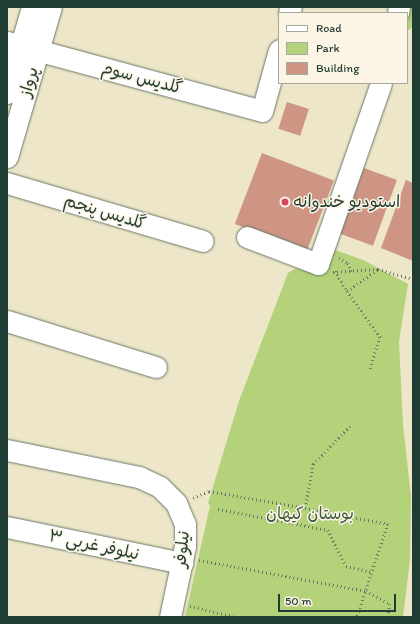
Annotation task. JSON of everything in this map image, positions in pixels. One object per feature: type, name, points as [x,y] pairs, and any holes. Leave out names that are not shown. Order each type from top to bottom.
[{"type":"street","name":"پرواز","points":[[7,93],[32,7]]},
{"type":"street","name":"پرواز","points":[[7,157],[22,45],[51,7]]},
{"type":"street","name":"گلدیس سوم","points":[[22,45],[262,111],[278,54]]},
{"type":"street","points":[[247,237],[330,267],[381,84]]},
{"type":"street","name":"گلدیس پنجم","points":[[7,183],[203,241]]},
{"type":"street","points":[[7,321],[156,367]]},
{"type":"street","name":"نیلوفر","points":[[7,450],[139,477],[160,486],[177,506],[185,524],[182,560],[172,610]]},
{"type":"street","name":"نیلوفر غربی ۳","points":[[7,527],[182,560]]},
{"type":"path","points":[[330,267],[338,258],[344,259],[351,271]]},
{"type":"path","points":[[330,267],[351,271],[378,269],[413,280]]},
{"type":"path","points":[[330,267],[380,337],[370,369]]},
{"type":"path","points":[[346,291],[378,269]]},
{"type":"path","points":[[305,508],[313,464],[351,425]]},
{"type":"path","points":[[177,506],[208,491],[388,524],[357,617]]},
{"type":"path","points":[[218,509],[328,530],[346,566],[372,572]]},
{"type":"path","points":[[182,560],[366,591],[390,604],[388,617]]},
{"type":"path","points":[[172,610],[236,617]]},
{"type":"green space","points":[[410,7],[413,7],[413,27],[408,30]]},
{"type":"green space","name":"بوستان کیهان","points":[[327,247],[363,260],[408,284],[399,342],[403,424],[411,497],[410,559],[403,617],[185,617],[210,506],[208,503],[239,401],[288,273],[295,269],[318,270]]},
{"type":"building","points":[[287,102],[309,109],[300,136],[278,129]]},
{"type":"building","name":"استودیو خندوانه","points":[[262,153],[334,181],[307,252],[235,224]]},
{"type":"building","points":[[364,168],[397,180],[373,246],[340,234]]},
{"type":"building","points":[[406,180],[413,183],[413,261],[381,248]]},
{"type":"place","name":"استودیو خندوانه","points":[[285,202]]}]
